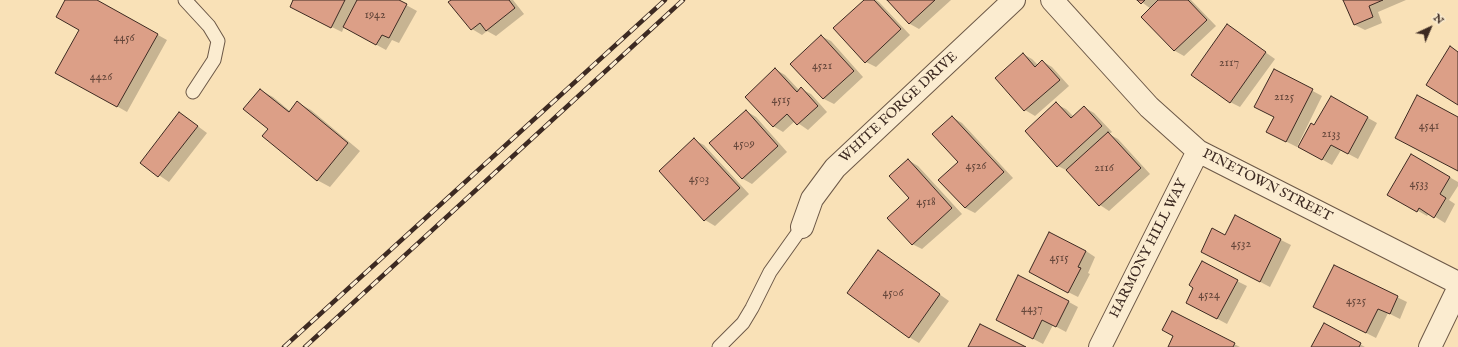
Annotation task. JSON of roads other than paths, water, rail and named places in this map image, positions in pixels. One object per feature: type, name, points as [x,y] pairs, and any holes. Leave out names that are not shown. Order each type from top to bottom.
[{"type":"street","name":"WHITE FORGE DRIVE","points":[[802,228],[812,199],[835,168],[1014,0]]},
{"type":"street","name":"PINETOWN STREET","points":[[1052,0],[1149,107],[1198,151],[1458,284]]},
{"type":"street","name":"HARMONY HILL WAY","points":[[1100,347],[1198,151]]},
{"type":"street","points":[[1430,347],[1458,289]]},
{"type":"lane","points":[[185,0],[208,26],[218,41],[214,60],[194,92]]},
{"type":"lane","points":[[719,347],[743,323],[770,272],[802,228]]},
{"type":"railway","points":[[284,347],[665,0]]},
{"type":"railway","points":[[305,347],[683,0]]}]
